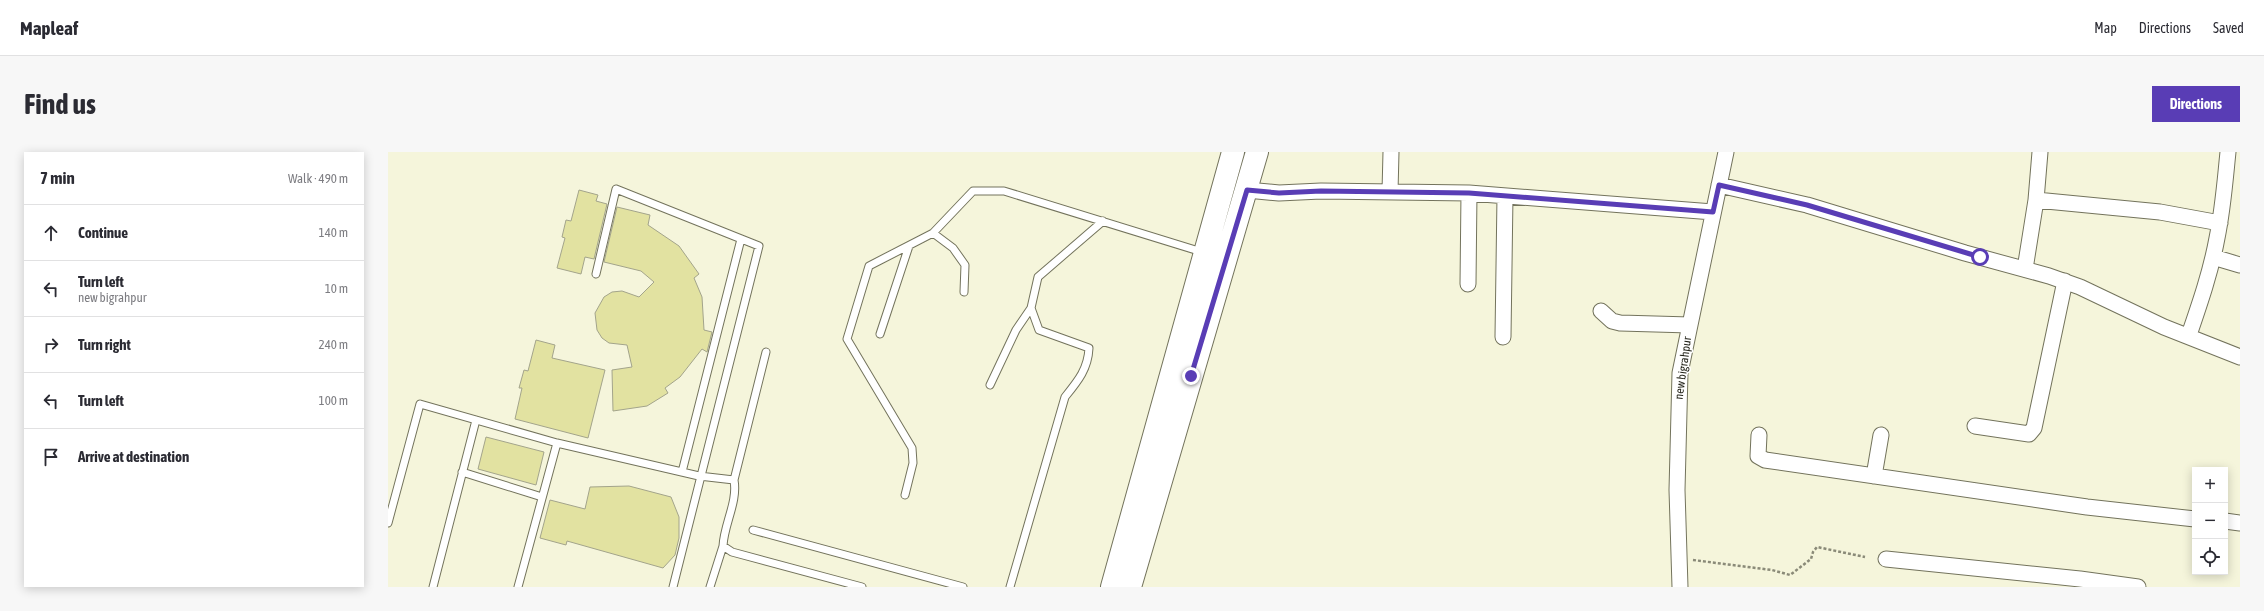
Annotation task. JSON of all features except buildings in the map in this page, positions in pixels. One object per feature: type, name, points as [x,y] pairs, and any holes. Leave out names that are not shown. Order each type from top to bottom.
[{"type":"main road","points":[[1130,587],[1216,255],[1233,152]]},
{"type":"main road","points":[[1112,587],[1216,255],[1247,190],[1257,152]]},
{"type":"street","points":[[1390,192],[1391,152]]},
{"type":"street","name":"new bigrahpur","points":[[1680,587],[1676,490],[1679,390],[1682,358],[1726,152]]},
{"type":"street","points":[[2025,269],[2036,200],[2040,152]]},
{"type":"street","points":[[2189,335],[2213,256],[2233,167],[2228,152]]},
{"type":"street","points":[[1719,185],[1807,205],[1965,253],[2065,281],[2164,326],[2240,357]]},
{"type":"street","points":[[1247,190],[1279,193],[1321,191],[1469,193],[1713,212]]},
{"type":"street","points":[[1468,284],[1469,193]]},
{"type":"street","points":[[1503,337],[1505,196]]},
{"type":"street","points":[[2036,200],[2160,212],[2220,223]]},
{"type":"street","points":[[2213,256],[2240,265]]},
{"type":"street","points":[[1975,426],[2030,434],[2034,428],[2065,281]]},
{"type":"street","points":[[1601,311],[1612,321],[1620,323],[1690,325]]},
{"type":"street","points":[[1759,435],[1758,456],[1765,460],[2087,507],[2192,519]]},
{"type":"street","points":[[1874,476],[1881,435]]},
{"type":"street","points":[[2228,521],[2240,522]]},
{"type":"street","points":[[1886,559],[2080,579],[2138,587]]},
{"type":"lane","points":[[596,274],[616,189],[759,246],[699,476],[673,587]]},
{"type":"lane","points":[[905,495],[913,463],[912,448],[847,339],[868,266],[933,233],[973,191],[1004,191],[1216,255]]},
{"type":"lane","points":[[990,385],[1016,330],[1032,308],[1038,277],[1103,221]]},
{"type":"lane","points":[[933,233],[953,248],[965,265],[964,292]]},
{"type":"lane","points":[[682,472],[741,239]]},
{"type":"lane","points":[[880,334],[909,246]]},
{"type":"lane","points":[[1010,587],[1065,397],[1083,374],[1088,361],[1089,348],[1039,330],[1032,308]]},
{"type":"lane","points":[[710,587],[723,546],[724,535],[736,489],[734,480],[766,352]]},
{"type":"lane","points":[[388,523],[420,404],[557,443],[699,476],[734,480]]},
{"type":"lane","points":[[432,587],[476,420]]},
{"type":"lane","points":[[518,587],[557,443]]},
{"type":"lane","points":[[462,472],[542,498]]},
{"type":"lane","points":[[753,530],[963,587]]},
{"type":"lane","points":[[723,546],[732,552],[862,587]]},
{"type":"path","points":[[1680,559],[1760,568],[1790,575],[1811,559],[1812,552],[1817,547],[1865,557]]},
{"type":"route","points":[[1191,376],[1247,190],[1279,193],[1321,191],[1415,192],[1444,194],[1469,193],[1713,212],[1719,185],[1807,205],[1980,257]]}]
